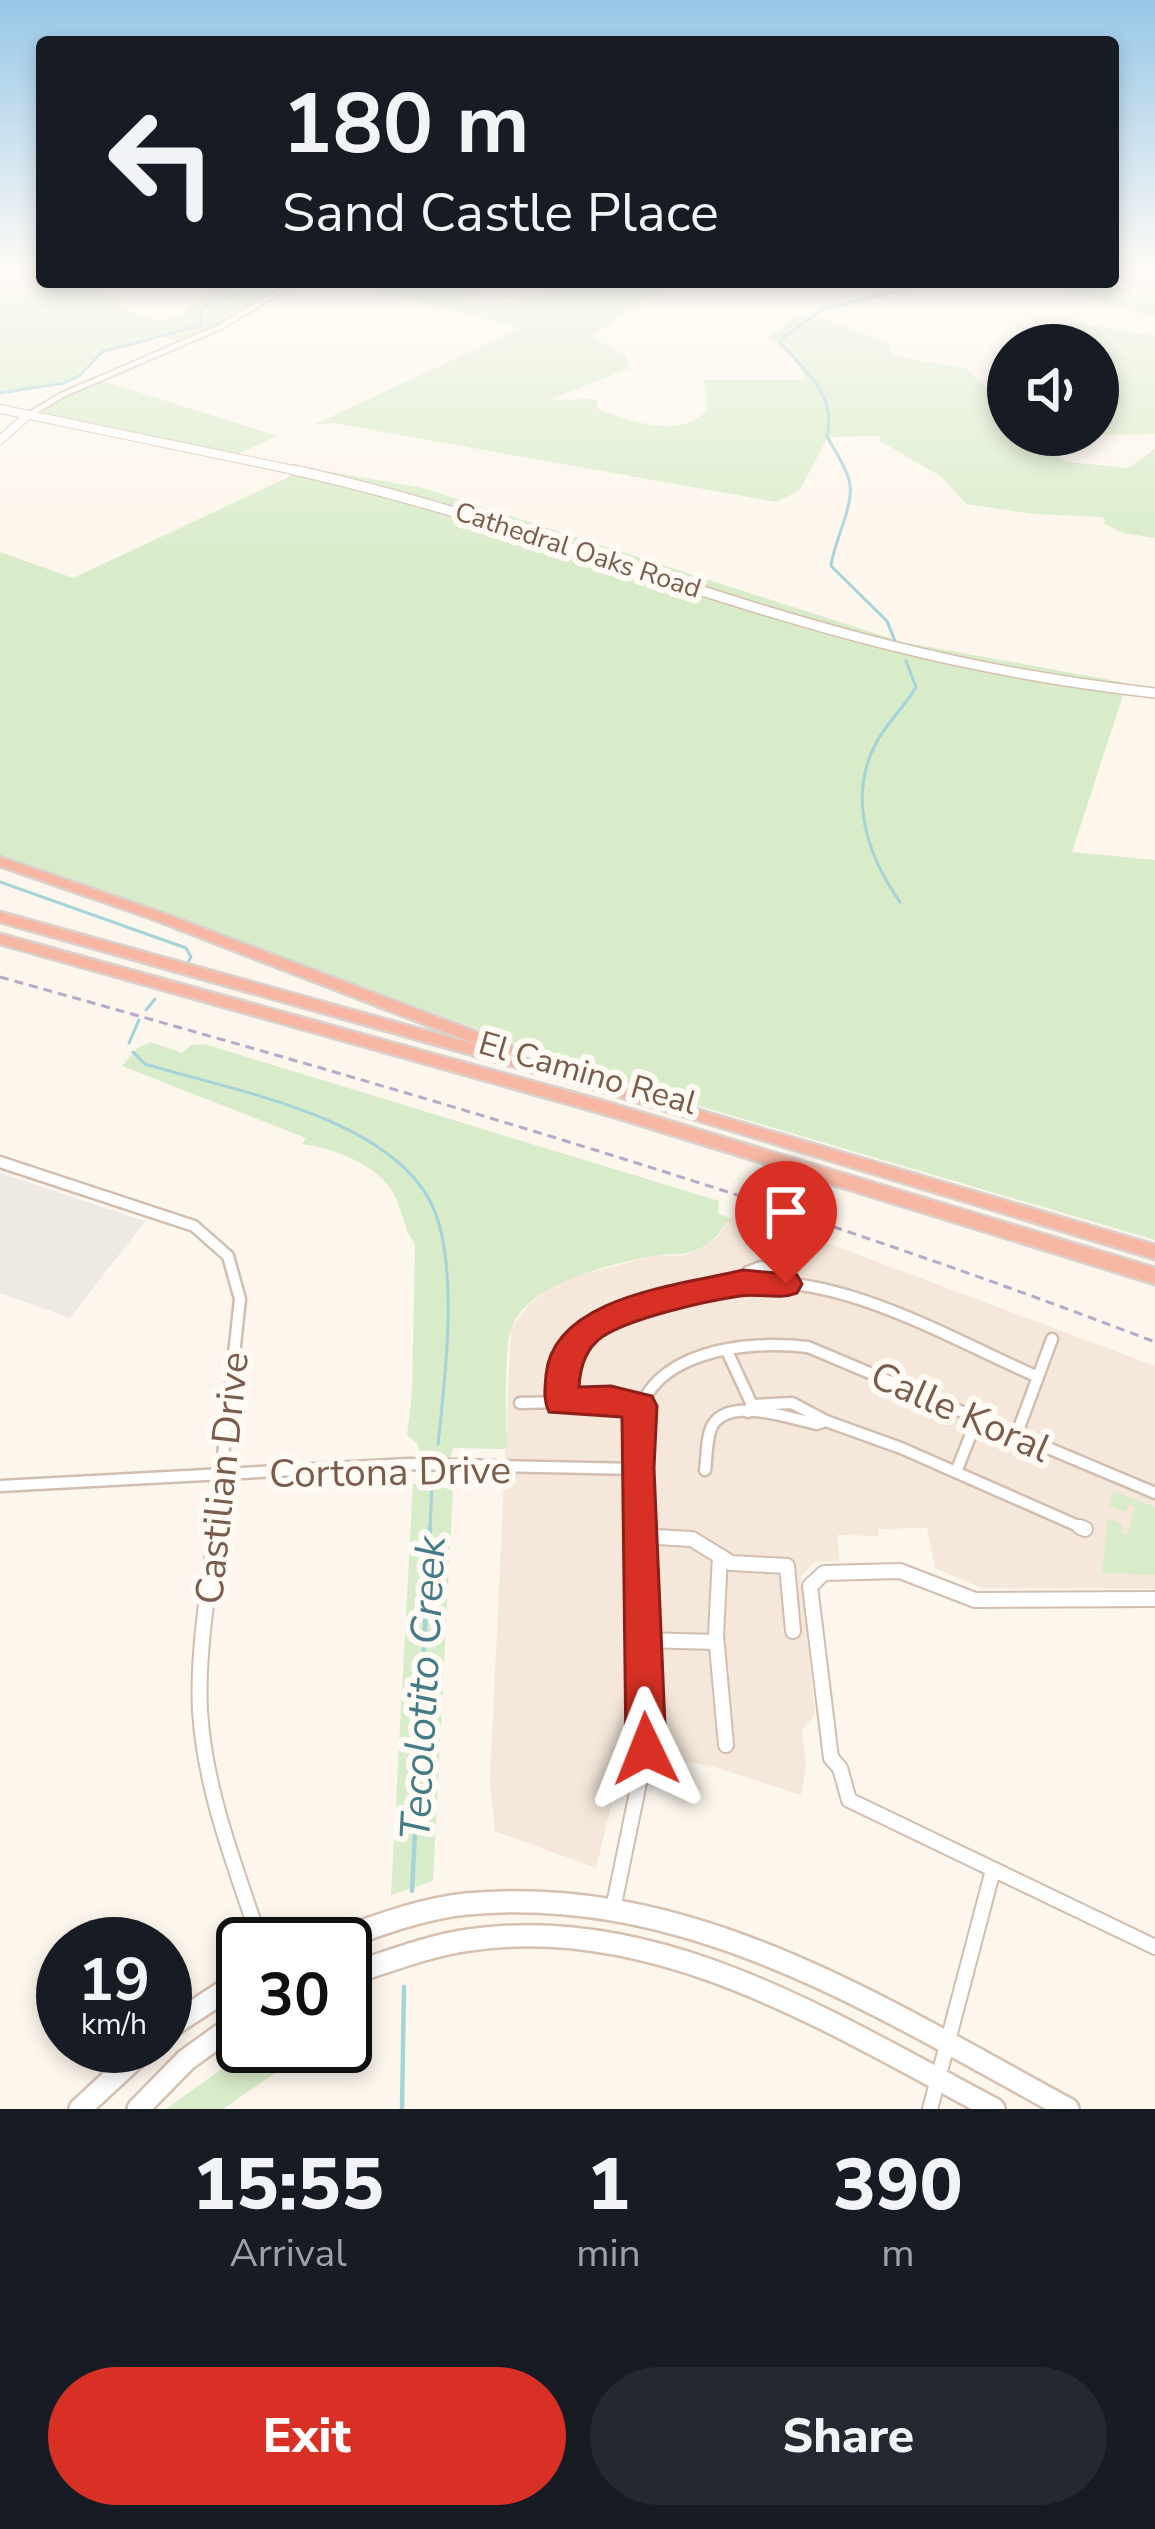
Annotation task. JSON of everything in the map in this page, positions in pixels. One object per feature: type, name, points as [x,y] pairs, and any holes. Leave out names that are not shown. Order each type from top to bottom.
[{"type":"highway","points":[[0,861],[155,915],[607,1088]]},
{"type":"highway","name":"El Camino Real","points":[[0,917],[607,1088],[1155,1250]]},
{"type":"highway","name":"El Camino Real","points":[[0,943],[603,1106],[1155,1276]]},
{"type":"highway","points":[[960,1216],[982,1230],[1155,1286]]},
{"type":"main road","name":"Cathedral Oaks Road","points":[[0,409],[411,498],[925,658],[1031,679],[1155,693]]},
{"type":"main road","points":[[0,440],[27,416]]},
{"type":"main road","points":[[13,428],[50,421]]},
{"type":"main road","points":[[372,1927],[425,1912],[508,1900],[614,1904],[667,1916],[785,1960],[1068,2109]]},
{"type":"main road","points":[[372,1968],[484,1938],[604,1942],[659,1951],[757,1984],[994,2109]]},
{"type":"main road","points":[[138,2109],[186,2060],[216,2039]]},
{"type":"main road","points":[[80,2109],[119,2073]]},
{"type":"street","points":[[27,416],[128,366]]},
{"type":"street","name":"Castilian Drive","points":[[0,1162],[184,1221],[224,1250],[238,1279],[240,1299],[200,1675],[199,1725],[209,1780],[252,1917]]},
{"type":"street","points":[[561,1402],[564,1361],[587,1329],[615,1315],[743,1282],[786,1284],[856,1302],[1038,1377]]},
{"type":"street","points":[[1016,1436],[1052,1340]]},
{"type":"street","name":"Calle Koral","points":[[640,1406],[662,1376],[694,1359],[787,1342],[825,1351],[976,1420],[1155,1493]]},
{"type":"street","points":[[727,1351],[750,1408]]},
{"type":"street","points":[[520,1403],[611,1401],[640,1406],[637,1468],[646,1749],[614,1904]]},
{"type":"street","points":[[705,1470],[713,1421],[750,1408],[817,1424],[826,1420],[1085,1528]]},
{"type":"street","points":[[956,1472],[976,1420]]},
{"type":"street","name":"Cortona Drive","points":[[0,1486],[409,1464],[637,1468]]},
{"type":"street","points":[[639,1536],[692,1539],[743,1565],[787,1565],[794,1631]]},
{"type":"street","points":[[720,1556],[715,1575],[716,1642],[725,1745]]},
{"type":"street","points":[[1155,1600],[975,1600],[900,1571],[824,1573],[810,1586],[831,1758],[840,1768],[849,1800],[1155,1947]]},
{"type":"street","points":[[643,1640],[716,1642]]},
{"type":"street","points":[[930,2109],[993,1870]]},
{"type":"shaded area","points":[[0,1173],[145,1221],[70,1318],[0,1293]]},
{"type":"shaded area","points":[[729,1218],[816,1239],[1155,1366],[1155,1589],[981,1588],[935,1568],[927,1528],[878,1529],[879,1536],[837,1535],[840,1561],[814,1562],[801,1577],[815,1715],[802,1730],[806,1766],[801,1795],[714,1767],[625,1750],[596,1868],[495,1831],[490,1781],[511,1328],[558,1281],[656,1255],[682,1256],[699,1250],[719,1236]]},
{"type":"green space","points":[[0,366],[85,366],[72,380],[0,393]]},
{"type":"green space","points":[[439,366],[629,366],[549,400],[596,399],[598,409],[625,419],[670,426],[697,419],[707,409],[704,380],[806,380],[798,366],[956,366],[966,368],[987,388],[987,456],[1057,456],[1067,462],[1128,468],[1155,449],[1155,538],[1123,533],[1102,523],[1106,521],[1102,517],[966,504],[942,477],[880,441],[881,436],[828,437],[799,491],[776,502],[333,423],[313,425]]},
{"type":"green space","points":[[1119,366],[1155,366],[1155,434],[1119,435]]},
{"type":"green space","points":[[100,380],[277,436],[233,456],[41,415],[41,409]]},
{"type":"green space","points":[[308,468],[423,488],[902,642],[1127,683],[1072,852],[1155,860],[1155,1240],[628,1085],[160,911],[0,857],[0,552],[73,578]]},
{"type":"green space","points":[[151,1042],[182,1053],[191,1045],[204,1044],[719,1201],[718,1213],[729,1218],[716,1237],[697,1250],[594,1270],[534,1299],[511,1329],[506,1449],[453,1448],[449,1462],[422,1460],[417,1443],[407,1435],[415,1245],[393,1193],[377,1174],[353,1159],[302,1144],[306,1138],[122,1066],[137,1048]]},
{"type":"green space","points":[[413,1484],[453,1489],[433,1881],[391,1895]]},
{"type":"green space","points":[[1113,1491],[1155,1507],[1155,1575],[1102,1573],[1108,1518],[1123,1525],[1127,1535],[1135,1507],[1129,1504],[1126,1512],[1109,1506]]},
{"type":"green space","points":[[216,2073],[275,2073],[223,2109],[166,2109]]},
{"type":"waterway","points":[[0,393],[64,383],[88,366]]},
{"type":"waterway","points":[[802,366],[823,395],[827,436],[849,480],[850,499],[831,566],[887,621],[895,641]]},
{"type":"waterway","points":[[900,902],[870,845],[862,804],[863,783],[877,741],[916,687],[906,661]]},
{"type":"waterway","points":[[0,882],[186,948],[191,957],[187,964]]},
{"type":"waterway","points":[[146,1010],[155,999]]},
{"type":"waterway","points":[[129,1043],[139,1020]]},
{"type":"waterway","name":"Tecolotito Creek","points":[[133,1052],[145,1064],[260,1096],[341,1126],[407,1170],[429,1199],[445,1253],[448,1319],[438,1444]]},
{"type":"waterway","name":"Tecolotito Creek","points":[[430,1530],[432,1484]]},
{"type":"waterway","name":"Tecolotito Creek","points":[[412,1891],[430,1527]]},
{"type":"waterway","points":[[402,2109],[404,1987]]},
{"type":"railway","points":[[0,977],[437,1102],[726,1192],[1155,1342]]},
{"type":"route","points":[[646,1749],[636,1424],[640,1406],[561,1402],[564,1361],[587,1329],[615,1315],[743,1282],[786,1284]]}]
